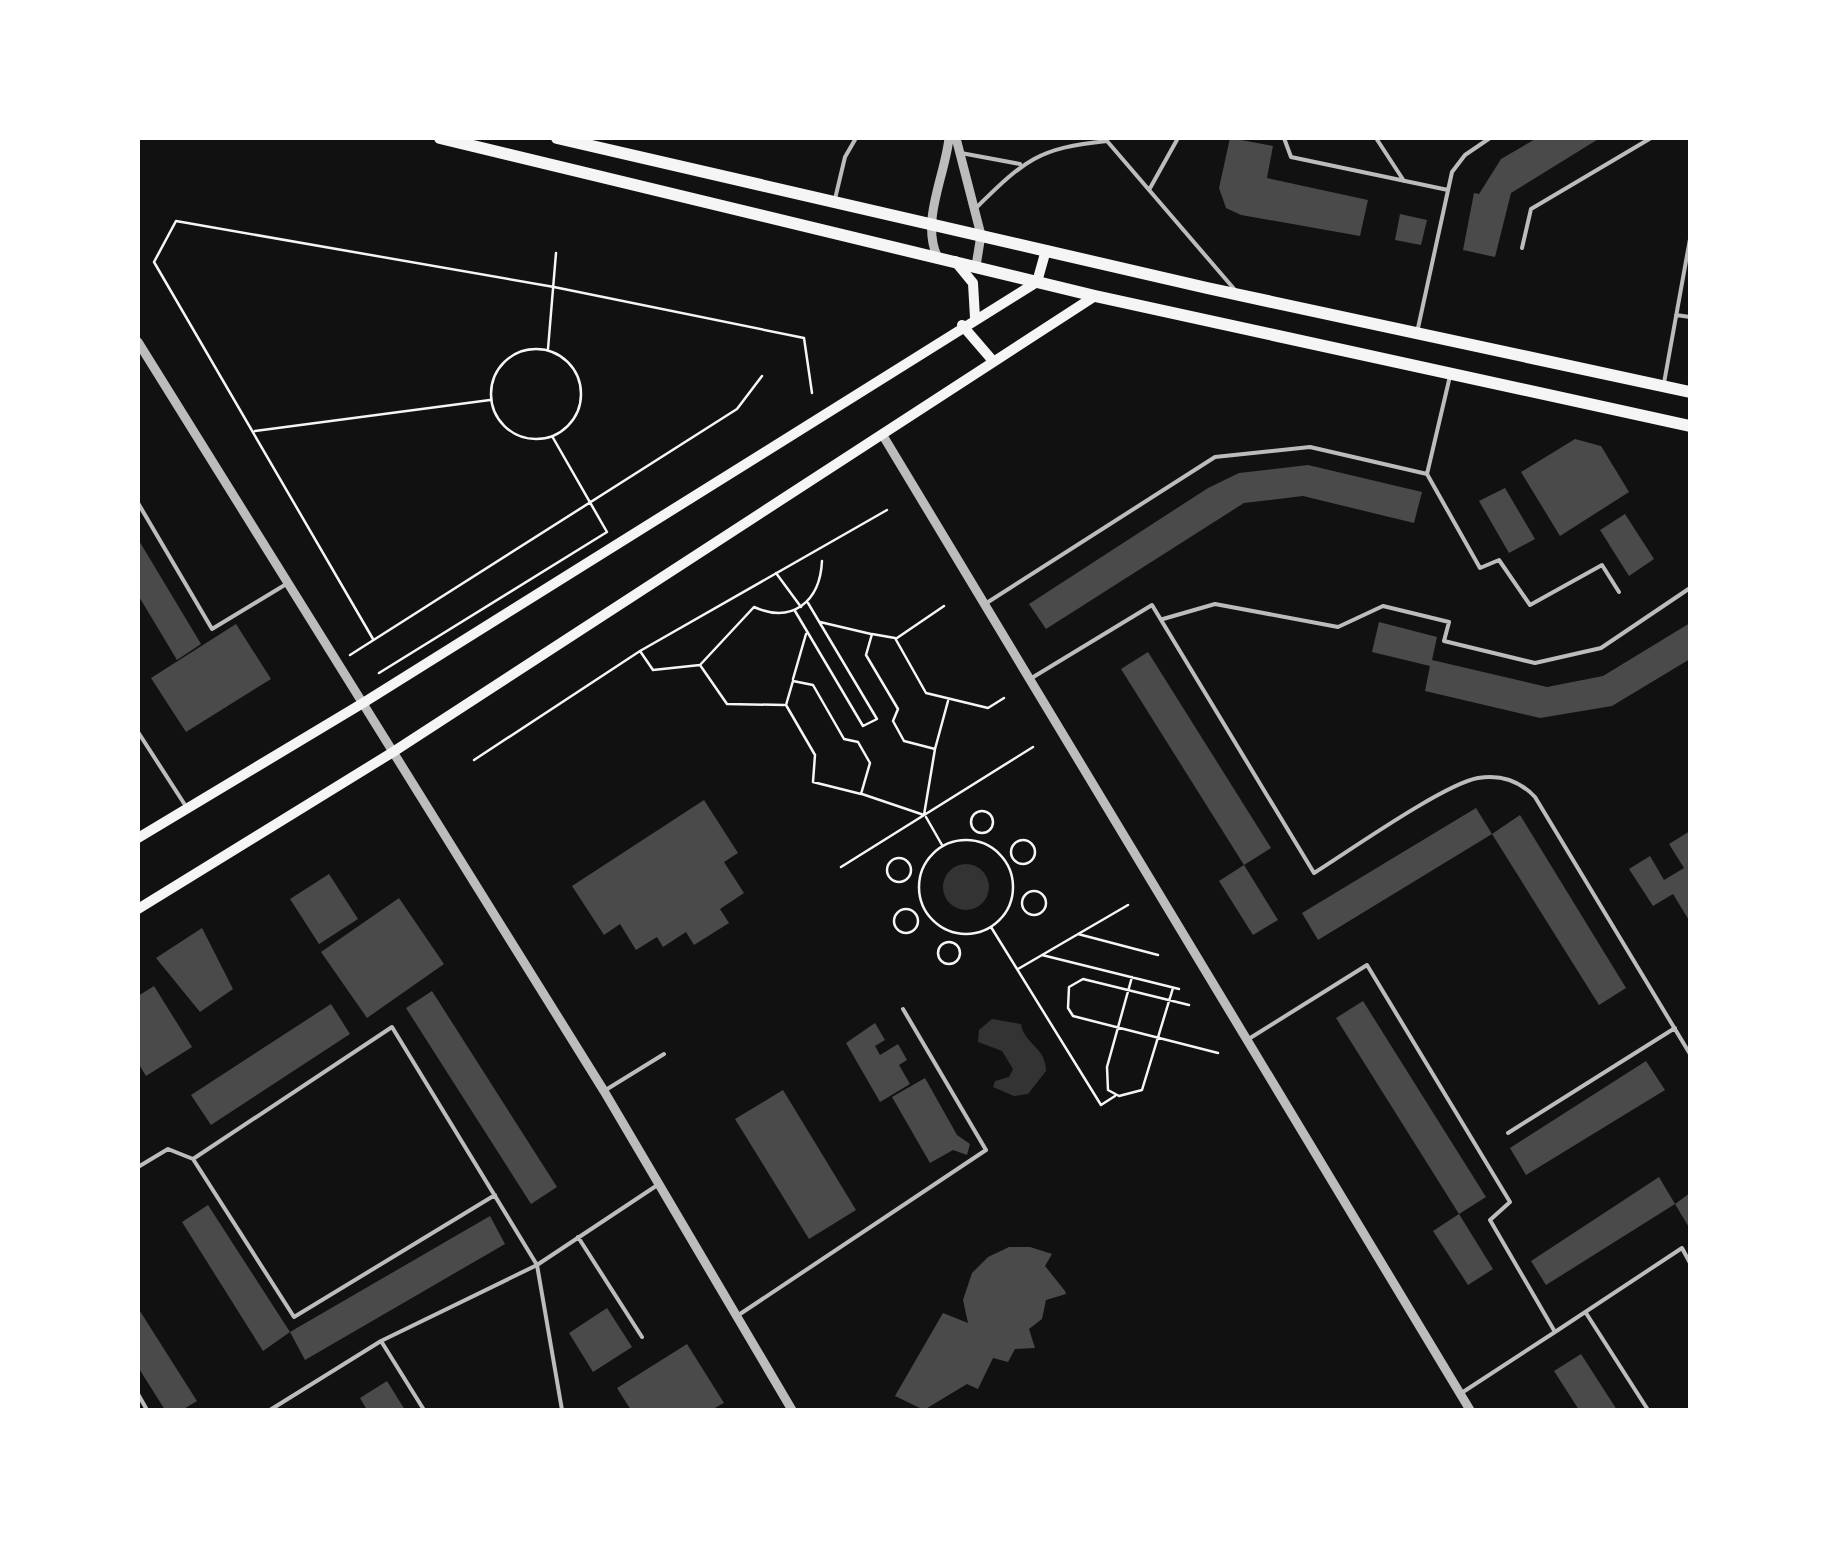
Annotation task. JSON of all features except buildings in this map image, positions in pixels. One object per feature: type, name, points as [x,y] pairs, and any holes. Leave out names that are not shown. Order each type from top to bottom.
[{"type":"highway","points":[[440,138],[1095,296],[1690,426]]},
{"type":"highway","points":[[557,138],[1238,294],[1690,392]]},
{"type":"main road","points":[[138,838],[364,703],[1038,282],[1046,250]]},
{"type":"main road","points":[[955,260],[973,283],[975,318]]},
{"type":"main road","points":[[138,910],[393,752],[1095,296]]},
{"type":"main road","points":[[962,326],[994,361]]},
{"type":"street","points":[[937,256],[930,239],[930,224],[953,138]]},
{"type":"street","points":[[953,138],[976,207],[981,235],[976,266]]},
{"type":"street","points":[[138,342],[604,1091],[792,1410]]},
{"type":"street","points":[[882,434],[1470,1410]]},
{"type":"lane","points":[[834,203],[845,157],[856,138]]},
{"type":"lane","points":[[1149,190],[1178,138]]},
{"type":"lane","points":[[1284,138],[1291,157],[1448,190]]},
{"type":"lane","points":[[1376,138],[1404,181]]},
{"type":"lane","points":[[1416,333],[1448,190],[1458,164],[1490,138]]},
{"type":"lane","points":[[1522,248],[1532,209],[1651,138]]},
{"type":"lane","points":[[976,207],[1020,164],[1060,146],[1107,142],[1238,294]]},
{"type":"lane","points":[[960,152],[1020,164]]},
{"type":"lane","points":[[1663,388],[1690,240]]},
{"type":"lane","points":[[1676,315],[1690,318]]},
{"type":"lane","points":[[1450,376],[1427,474],[1480,568],[1499,560],[1530,605],[1602,565],[1619,592]]},
{"type":"lane","points":[[985,604],[1215,457],[1310,447],[1427,474]]},
{"type":"lane","points":[[138,503],[212,629],[289,583]]},
{"type":"lane","points":[[1161,620],[1215,604],[1338,627],[1383,606],[1449,622],[1444,641],[1536,663],[1602,648],[1690,588]]},
{"type":"lane","points":[[1030,680],[1152,605],[1314,873],[1460,784],[1496,776],[1512,780],[1535,797],[1690,1054]]},
{"type":"lane","points":[[138,732],[187,808]]},
{"type":"lane","points":[[1247,1040],[1366,964],[1510,1202],[1490,1220],[1555,1332]]},
{"type":"lane","points":[[736,1316],[986,1150],[902,1008]]},
{"type":"lane","points":[[192,1159],[392,1027],[537,1265],[562,1410]]},
{"type":"lane","points":[[1508,1133],[1675,1028]]},
{"type":"lane","points":[[604,1091],[664,1054]]},
{"type":"lane","points":[[138,1167],[168,1150],[192,1159],[294,1318],[494,1195]]},
{"type":"lane","points":[[270,1410],[381,1341],[537,1265],[660,1183]]},
{"type":"lane","points":[[578,1237],[642,1337]]},
{"type":"lane","points":[[1460,1394],[1682,1248],[1690,1262]]},
{"type":"lane","points":[[1585,1311],[1648,1410]]},
{"type":"lane","points":[[381,1341],[424,1410]]},
{"type":"lane","points":[[138,1394],[147,1410]]},
{"type":"path","points":[[373,640],[154,262],[176,221],[554,287],[804,338],[812,393]]},
{"type":"path","points":[[548,351],[556,254]]},
{"type":"path","points":[[529,349],[548,351],[571,364],[581,384],[580,406],[570,424],[552,436],[529,438],[512,432],[501,421],[492,400],[493,382],[512,356],[529,349]]},
{"type":"path","points":[[350,655],[737,410],[762,376]]},
{"type":"path","points":[[252,432],[492,400]]},
{"type":"path","points":[[379,673],[606,532],[552,436]]},
{"type":"path","points":[[474,760],[640,651],[887,510]]},
{"type":"path","points":[[640,651],[653,670],[700,665],[754,607],[770,613],[802,608],[818,586],[822,561]]},
{"type":"path","points":[[776,572],[802,608]]},
{"type":"path","points":[[795,611],[862,726],[877,719],[808,602]]},
{"type":"path","points":[[819,622],[896,638],[944,606]]},
{"type":"path","points":[[807,630],[786,705],[815,756],[814,782],[924,814]]},
{"type":"path","points":[[872,634],[866,655],[898,709],[892,721],[904,740],[935,749]]},
{"type":"path","points":[[896,638],[926,693],[988,708],[1004,698]]},
{"type":"path","points":[[700,665],[727,704],[786,705]]},
{"type":"path","points":[[793,681],[813,685],[844,739],[858,742],[870,762],[861,794]]},
{"type":"path","points":[[942,846],[924,814],[948,701]]},
{"type":"path","points":[[841,868],[1033,748]]},
{"type":"path","points":[[986,811],[993,824],[986,832],[979,832],[972,820],[976,813],[986,811]]},
{"type":"path","points":[[976,840],[979,832]]},
{"type":"path","points":[[976,840],[1005,860],[1013,884],[1011,899],[991,928],[975,934],[954,932],[932,920],[924,910],[920,874],[942,846],[976,840]]},
{"type":"path","points":[[1005,860],[1013,856],[1018,841],[1034,846],[1034,857],[1027,863],[1013,856]]},
{"type":"path","points":[[910,872],[906,879],[896,881],[888,868],[892,860],[902,858],[910,872],[920,874]]},
{"type":"path","points":[[1037,891],[1046,906],[1034,916],[1025,912],[1022,902],[1026,893],[1037,891]]},
{"type":"path","points":[[1011,899],[1022,902]]},
{"type":"path","points":[[1017,970],[1128,904]]},
{"type":"path","points":[[917,915],[908,909],[900,911],[894,920],[896,928],[913,932],[917,915],[924,910]]},
{"type":"path","points":[[991,928],[1101,1106],[1116,1095],[1142,1090],[1173,988]]},
{"type":"path","points":[[952,942],[940,947],[944,963],[952,964],[960,955],[952,942],[954,932]]},
{"type":"path","points":[[1078,934],[1158,955]]},
{"type":"path","points":[[1042,954],[1179,990]]},
{"type":"path","points":[[1116,1095],[1106,1084],[1132,977]]},
{"type":"path","points":[[1189,1005],[1083,979],[1070,987],[1068,1008],[1073,1016],[1218,1054]]},
{"type":"shaded area","points":[[966,864],[982,871],[989,887],[982,903],[966,910],[950,903],[943,887],[950,871]]},
{"type":"shaded area","points":[[992,1019],[1021,1024],[1043,1056],[1046,1071],[1028,1094],[1014,1096],[993,1087],[995,1081],[1009,1077],[1013,1069],[1002,1051],[978,1042],[979,1030]]}]
